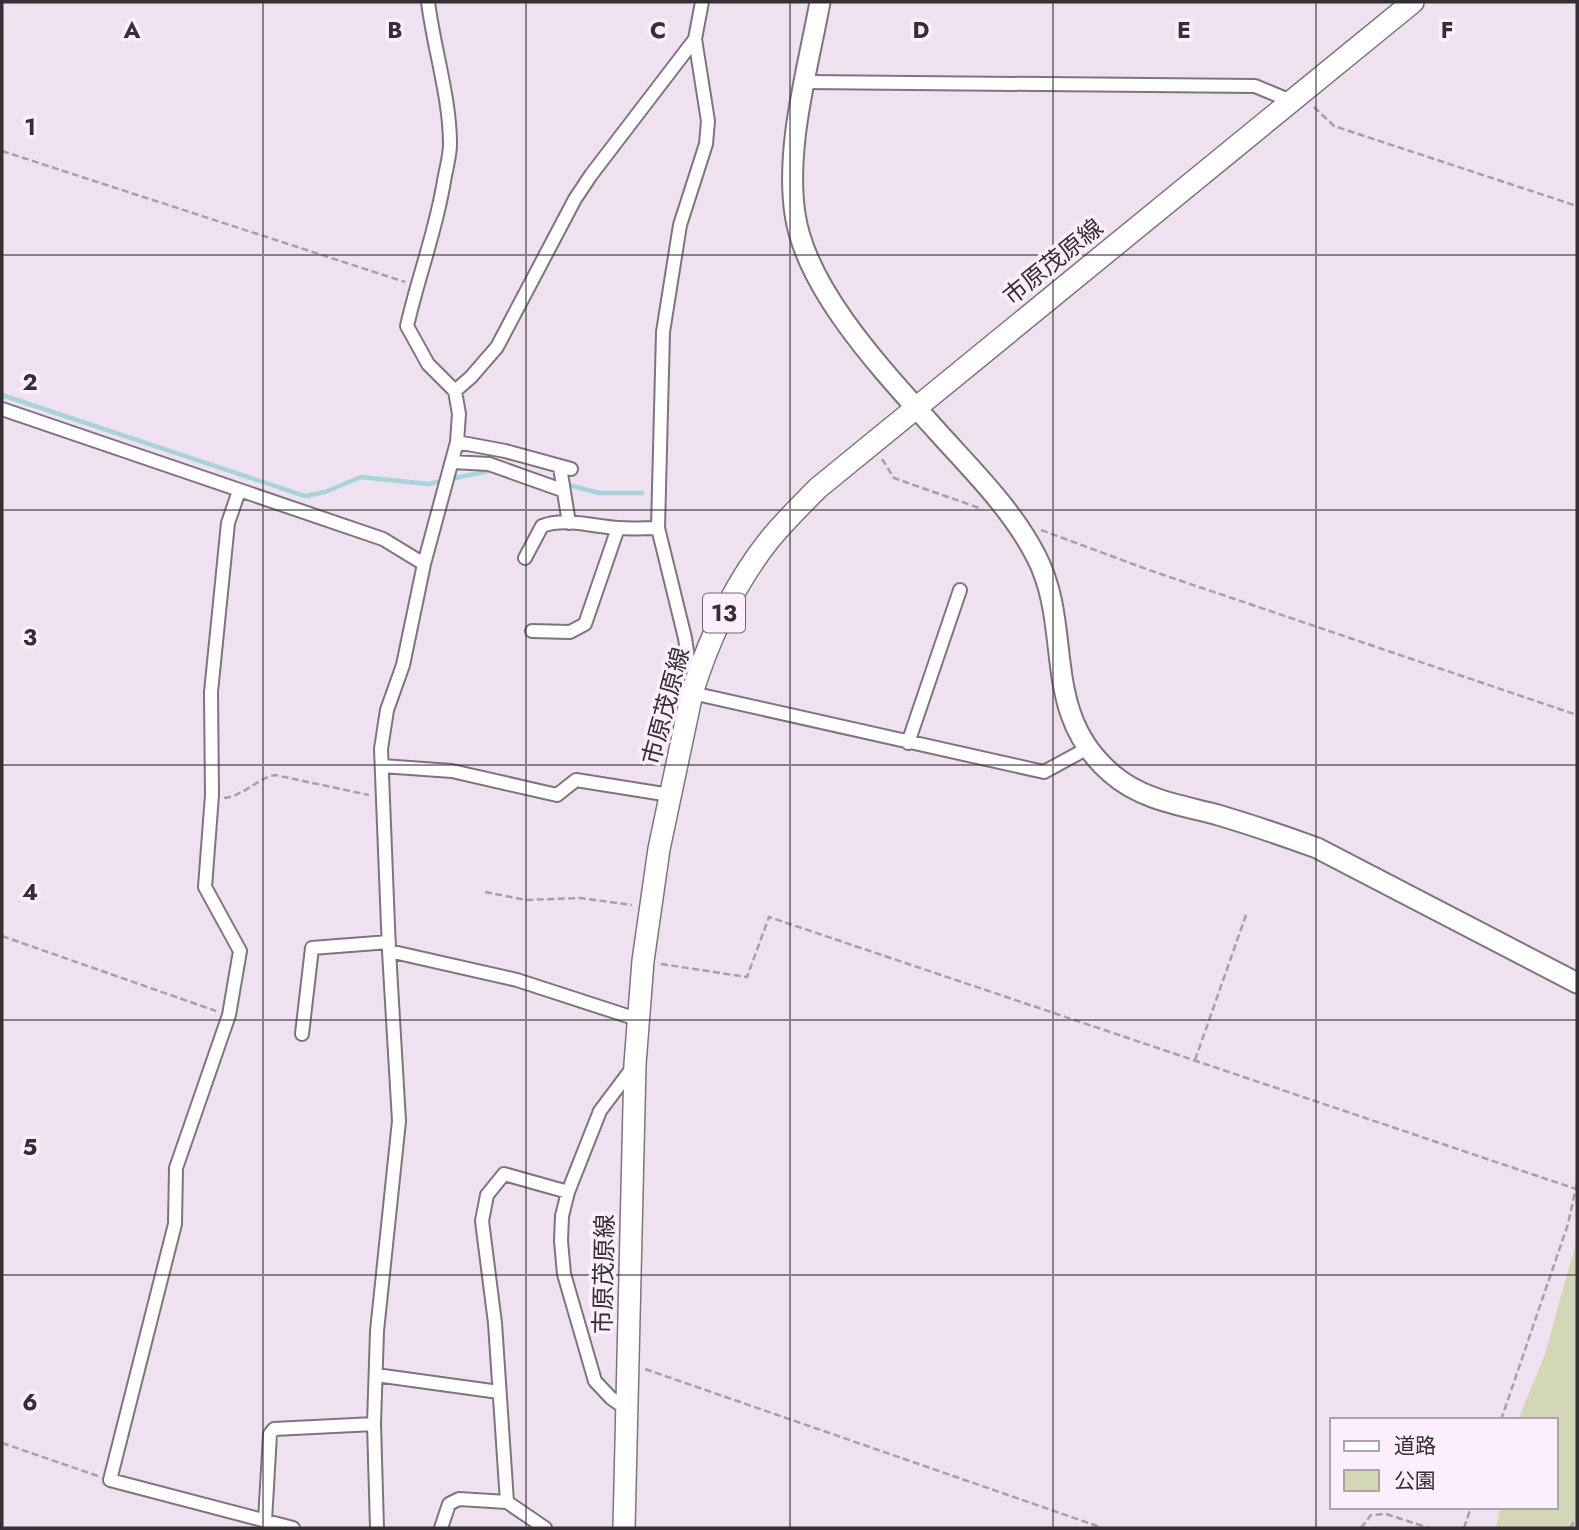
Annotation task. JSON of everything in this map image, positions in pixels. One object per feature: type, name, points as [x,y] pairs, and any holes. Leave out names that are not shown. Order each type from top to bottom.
[{"type":"main road","name":"市原茂原線","points":[[624,1528],[635,1064],[643,961],[649,907],[692,693],[723,614],[752,564],[770,540],[818,488],[1413,2]]},
{"type":"street","points":[[377,1528],[374,1424],[377,1331],[399,1121],[381,749],[387,710],[403,665],[424,564],[457,442],[459,414],[455,391],[428,364],[407,326],[416,285],[440,208],[450,146],[446,98],[428,2]]},
{"type":"street","points":[[699,670],[688,659],[658,528],[663,332],[680,225],[706,144],[708,121],[695,40],[702,2]]},
{"type":"street","points":[[820,2],[794,167],[795,214],[800,239],[817,278],[832,303],[916,407],[1014,520],[1037,558],[1049,597],[1066,703],[1088,748],[1111,774],[1156,800],[1273,831],[1317,848],[1577,983]]},
{"type":"street","points":[[455,391],[497,347],[575,199],[695,40]]},
{"type":"street","points":[[806,82],[1255,86],[1296,97]]},
{"type":"street","points":[[2,409],[383,539],[424,564]]},
{"type":"street","points":[[457,442],[566,468],[562,490],[569,523]]},
{"type":"street","points":[[452,462],[489,464],[562,490]]},
{"type":"street","points":[[239,491],[228,523],[211,692],[212,795],[205,887],[240,951],[229,1016],[176,1168],[175,1224],[110,1480],[293,1528]]},
{"type":"street","points":[[525,558],[542,526],[549,523],[658,528]]},
{"type":"street","points":[[532,631],[570,632],[585,624],[618,528]]},
{"type":"street","points":[[908,743],[960,590]]},
{"type":"street","points":[[692,693],[1044,772],[1088,748]]},
{"type":"street","points":[[382,766],[452,771],[557,795],[576,780],[670,795]]},
{"type":"street","points":[[302,1034],[312,948],[389,947],[517,980],[640,1020]]},
{"type":"street","points":[[628,1410],[611,1398],[595,1381],[564,1274],[561,1229],[568,1192],[600,1111],[635,1064]]},
{"type":"street","points":[[507,1502],[495,1323],[482,1221],[487,1195],[504,1174],[568,1192]]},
{"type":"street","points":[[376,1375],[499,1392]]},
{"type":"street","points":[[265,1521],[270,1434],[274,1429],[374,1424]]},
{"type":"street","points":[[441,1528],[449,1504],[459,1499],[507,1502],[545,1528]]},
{"type":"path","points":[[1296,97],[1335,126],[1577,206]]},
{"type":"path","points":[[2,150],[416,285]]},
{"type":"path","points":[[872,443],[894,478],[1149,570],[1577,715]]},
{"type":"path","points":[[212,795],[225,799],[238,796],[263,778],[275,775],[293,777],[327,788],[383,797]]},
{"type":"path","points":[[485,892],[526,900],[580,898],[649,907]]},
{"type":"path","points":[[1195,1060],[1246,915]]},
{"type":"path","points":[[643,961],[747,977],[769,917],[1576,1189]]},
{"type":"path","points":[[2,936],[229,1016]]},
{"type":"path","points":[[1502,1418],[1568,1224],[1577,1183]]},
{"type":"path","points":[[629,1363],[1103,1528]]},
{"type":"path","points":[[2,1443],[110,1480]]},
{"type":"path","points":[[1464,1528],[1470,1509]]},
{"type":"path","points":[[1361,1528],[1371,1515],[1386,1514],[1429,1528]]},
{"type":"path","points":[[1570,1528],[1577,1517]]},
{"type":"green space","points":[[1577,1239],[1577,1528],[1496,1528],[1500,1509],[1558,1509],[1558,1418],[1519,1418],[1545,1354]]},
{"type":"waterway","points":[[2,395],[305,496],[325,492],[361,477],[428,484],[493,470]]},
{"type":"waterway","points":[[550,480],[599,493],[642,493]]}]
